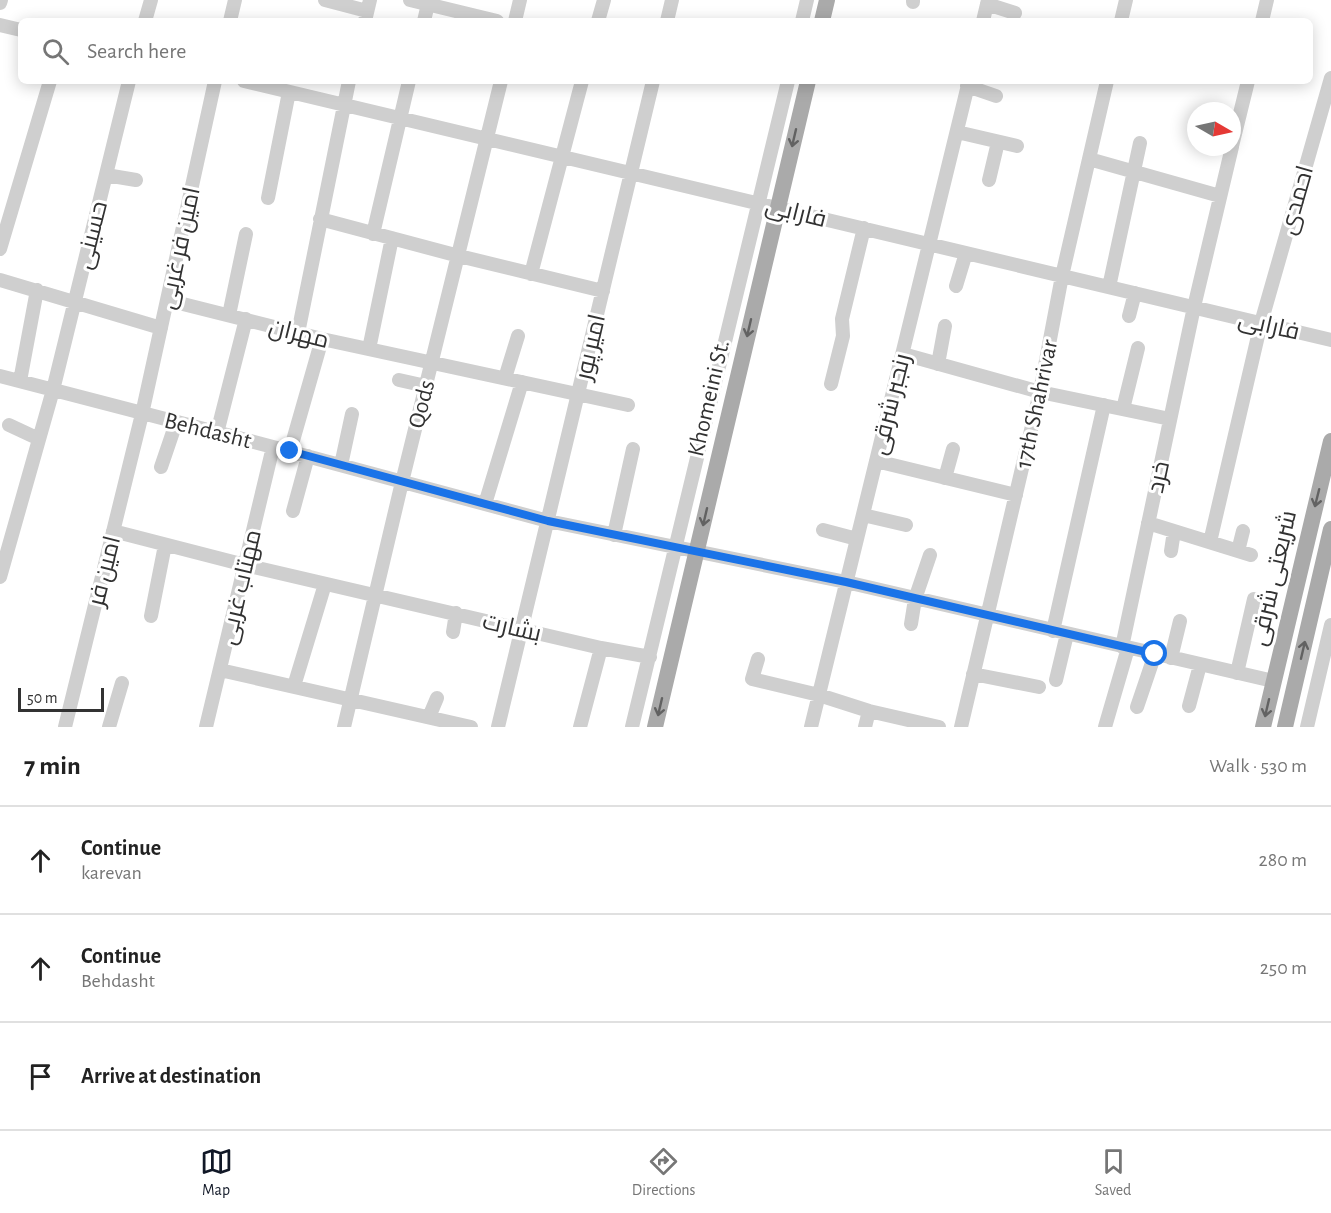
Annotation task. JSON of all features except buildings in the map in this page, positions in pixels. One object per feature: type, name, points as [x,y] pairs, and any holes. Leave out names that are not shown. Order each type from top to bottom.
[{"type":"main road","points":[[823,18],[827,0]]},
{"type":"main road","name":"Khomeini St.","points":[[655,727],[807,84]]},
{"type":"main road","name":"شریعتی شرقی","points":[[1263,727],[1331,441]]},
{"type":"main road","name":"شریعتی شرقی","points":[[1288,724],[1331,529]]},
{"type":"street","points":[[146,18],[151,0]]},
{"type":"street","points":[[231,18],[235,0]]},
{"type":"street","points":[[325,0],[367,11]]},
{"type":"street","points":[[410,0],[429,2],[486,18]]},
{"type":"street","points":[[516,18],[520,0]]},
{"type":"street","points":[[599,18],[604,0]]},
{"type":"street","points":[[668,18],[672,0]]},
{"type":"street","points":[[803,18],[807,0]]},
{"type":"street","points":[[1123,18],[1126,0]]},
{"type":"street","points":[[1263,18],[1267,0]]},
{"type":"street","points":[[425,18],[429,2]]},
{"type":"street","points":[[984,18],[987,2],[1015,13]]},
{"type":"street","points":[[0,25],[18,29]]},
{"type":"street","name":"احمدی","points":[[1210,542],[1261,323],[1331,78]]},
{"type":"street","points":[[0,249],[49,84]]},
{"type":"street","name":"حسینی","points":[[0,577],[53,390],[128,84]]},
{"type":"street","name":"امین فر غربی","points":[[142,414],[214,84]]},
{"type":"street","name":"فارابی","points":[[264,84],[289,92],[1331,340]]},
{"type":"street","points":[[298,333],[348,84]]},
{"type":"street","points":[[374,234],[408,84]]},
{"type":"street","name":"Qods","points":[[344,727],[500,84]]},
{"type":"street","points":[[531,273],[581,84]]},
{"type":"street","name":"امیر پور","points":[[498,727],[652,84]]},
{"type":"street","points":[[632,727],[787,84]]},
{"type":"street","points":[[968,84],[996,96]]},
{"type":"street","name":"رنجبر شرقی","points":[[811,727],[968,84]]},
{"type":"street","name":"17th Shahrivar","points":[[961,727],[1040,392],[1062,276],[1106,84]]},
{"type":"street","name":"خرد","points":[[1241,109],[1247,84]]},
{"type":"street","points":[[268,198],[289,92]]},
{"type":"street","points":[[957,132],[1017,146]]},
{"type":"street","points":[[989,180],[998,142]]},
{"type":"street","points":[[1109,287],[1140,143]]},
{"type":"street","name":"خرد","points":[[1105,727],[1125,647],[1194,307],[1230,156]]},
{"type":"street","points":[[1089,159],[1220,196]]},
{"type":"street","points":[[106,175],[136,180]]},
{"type":"street","points":[[320,219],[603,291]]},
{"type":"street","points":[[831,384],[843,336],[842,319],[864,228]]},
{"type":"street","points":[[229,315],[246,234]]},
{"type":"street","points":[[369,349],[392,238]]},
{"type":"street","points":[[956,286],[966,253]]},
{"type":"street","points":[[0,280],[161,328]]},
{"type":"street","points":[[20,381],[37,290]]},
{"type":"street","points":[[1129,316],[1135,293]]},
{"type":"street","name":"مهران","points":[[167,300],[322,339],[628,405]]},
{"type":"street","points":[[217,433],[246,319]]},
{"type":"street","points":[[938,364],[945,326]]},
{"type":"street","points":[[505,378],[518,336]]},
{"type":"street","points":[[290,451],[322,339]]},
{"type":"street","points":[[1123,409],[1138,348]]},
{"type":"street","points":[[903,354],[1040,392],[1170,419]]},
{"type":"street","name":"Behdasht","points":[[0,376],[548,521],[846,582],[1273,681]]},
{"type":"street","points":[[399,380],[426,386]]},
{"type":"street","points":[[485,504],[522,382]]},
{"type":"street","points":[[1053,631],[1104,405]]},
{"type":"street","name":"امین فر","points":[[65,727],[142,414]]},
{"type":"street","points":[[341,465],[352,414]]},
{"type":"street","points":[[162,467],[176,423]]},
{"type":"street","points":[[9,425],[39,440]]},
{"type":"street","name":"مهتاب غربی","points":[[206,727],[273,447]]},
{"type":"street","points":[[614,535],[633,449]]},
{"type":"street","points":[[945,478],[953,449]]},
{"type":"street","points":[[293,511],[308,456]]},
{"type":"street","points":[[876,461],[1016,495]]},
{"type":"street","points":[[863,515],[906,525]]},
{"type":"street","points":[[1149,523],[1244,553],[1243,531]]},
{"type":"street","points":[[0,527],[15,530]]},
{"type":"street","points":[[823,530],[857,539]]},
{"type":"street","name":"بشارت","points":[[113,531],[325,584],[601,648],[650,657]]},
{"type":"street","points":[[1171,551],[1174,531]]},
{"type":"street","points":[[151,616],[165,545]]},
{"type":"street","points":[[911,624],[915,599],[930,555]]},
{"type":"street","points":[[294,686],[325,584]]},
{"type":"street","points":[[1237,673],[1254,599]]},
{"type":"street","points":[[453,632],[456,614]]},
{"type":"street","points":[[1171,658],[1180,621]]},
{"type":"street","points":[[1307,727],[1331,625]]},
{"type":"street","points":[[1056,681],[1067,634]]},
{"type":"street","points":[[580,727],[601,648]]},
{"type":"street","points":[[1137,707],[1155,654]]},
{"type":"street","points":[[758,659],[752,679],[819,695],[869,711],[939,727]]},
{"type":"street","points":[[1189,706],[1200,665]]},
{"type":"street","points":[[220,670],[350,698],[422,720],[471,727]]},
{"type":"street","points":[[974,674],[1039,687]]},
{"type":"street","points":[[109,727],[122,683]]},
{"type":"street","points":[[1288,724],[1315,694]]},
{"type":"street","points":[[422,720],[437,698]]},
{"type":"street","points":[[865,727],[869,711]]},
{"type":"route","points":[[290,451],[548,521],[846,582],[1155,654]]}]
